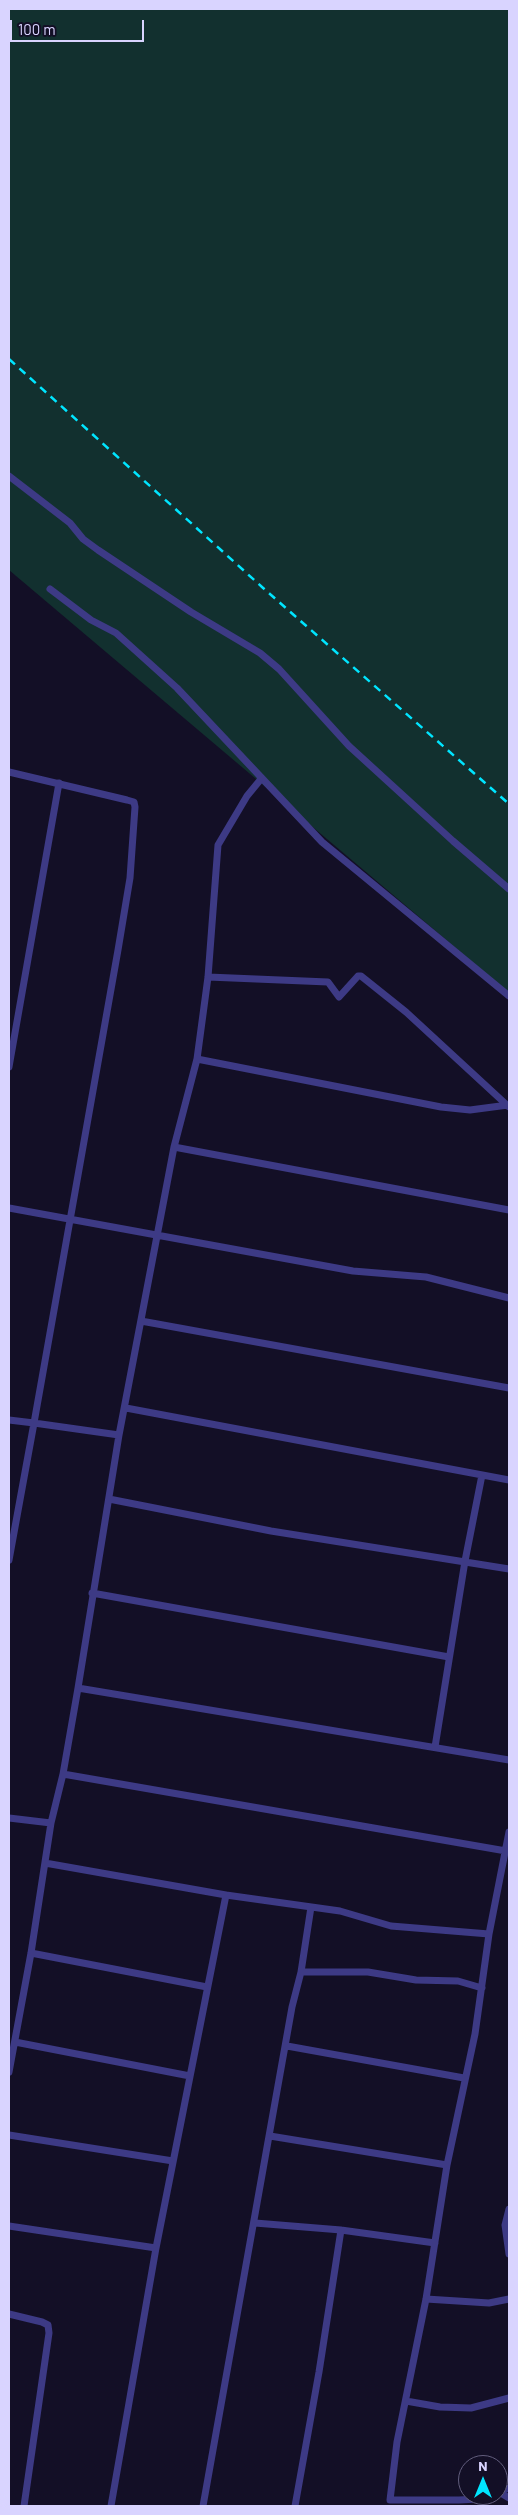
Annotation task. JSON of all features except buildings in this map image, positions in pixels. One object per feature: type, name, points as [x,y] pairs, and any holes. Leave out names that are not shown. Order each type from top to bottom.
[{"type":"street","points":[[9,476],[70,522],[79,536],[98,550],[191,612],[260,653],[278,669],[362,758],[509,889]]},
{"type":"street","points":[[50,589],[91,620],[116,633],[134,648],[177,688],[322,842],[509,996]]},
{"type":"street","points":[[9,772],[127,800],[134,802],[135,807],[130,878],[9,1560]]},
{"type":"street","points":[[9,2072],[31,1953],[50,1823],[63,1774],[78,1688],[119,1435],[126,1408],[174,1147],[197,1059],[208,977],[218,844],[247,796],[261,778]]},
{"type":"street","points":[[9,1067],[59,783]]},
{"type":"street","points":[[208,977],[328,982],[339,997],[358,976],[361,976],[406,1012],[508,1106]]},
{"type":"street","points":[[197,1059],[440,1107],[470,1110],[508,1106]]},
{"type":"street","points":[[174,1147],[509,1210]]},
{"type":"street","points":[[9,1208],[353,1271],[426,1277],[509,1298]]},
{"type":"street","points":[[142,1321],[509,1388]]},
{"type":"street","points":[[126,1408],[391,1456],[509,1480]]},
{"type":"street","points":[[9,1420],[119,1435]]},
{"type":"street","points":[[435,1747],[465,1561],[482,1475]]},
{"type":"street","points":[[109,1499],[271,1531],[509,1569]]},
{"type":"street","points":[[92,1593],[449,1657]]},
{"type":"street","points":[[78,1688],[509,1760]]},
{"type":"street","points":[[63,1774],[506,1851]]},
{"type":"street","points":[[9,1818],[50,1823]]},
{"type":"street","points":[[458,2501],[417,2504],[389,2503],[397,2442],[426,2299],[447,2165],[482,1988],[489,1934],[509,1832]]},
{"type":"street","points":[[45,1862],[226,1894],[340,1911],[391,1926],[489,1934]]},
{"type":"street","points":[[111,2506],[156,2248],[226,1894]]},
{"type":"street","points":[[203,2506],[255,2223],[292,2007],[301,1972],[310,1907]]},
{"type":"street","points":[[31,1953],[207,1987]]},
{"type":"street","points":[[301,1972],[368,1972],[416,1980],[458,1981],[482,1988]]},
{"type":"street","points":[[15,2042],[190,2076]]},
{"type":"street","points":[[286,2046],[464,2078]]},
{"type":"street","points":[[9,2135],[173,2161]]},
{"type":"street","points":[[270,2136],[447,2165]]},
{"type":"street","points":[[509,2208],[505,2225],[509,2254]]},
{"type":"street","points":[[255,2223],[341,2230],[435,2243]]},
{"type":"street","points":[[9,2226],[156,2248]]},
{"type":"street","points":[[295,2506],[319,2372],[341,2230]]},
{"type":"street","points":[[426,2299],[489,2303],[509,2299]]},
{"type":"street","points":[[9,2314],[42,2322],[48,2325],[49,2333],[24,2506]]},
{"type":"street","points":[[406,2402],[440,2407],[471,2408],[509,2398]]},
{"type":"green space","points":[[9,9],[509,9],[509,993],[9,570]]},
{"type":"railway","points":[[9,359],[262,587],[509,804]]}]
